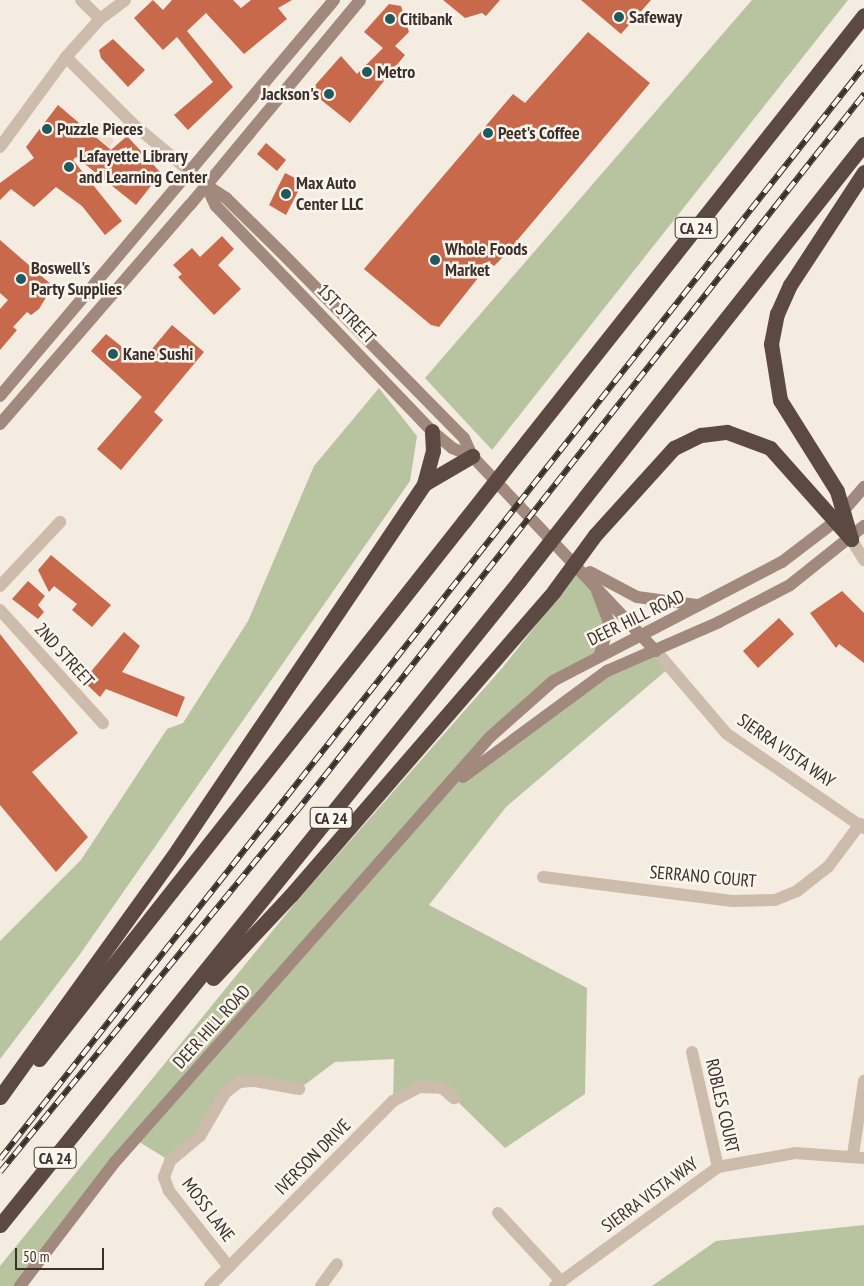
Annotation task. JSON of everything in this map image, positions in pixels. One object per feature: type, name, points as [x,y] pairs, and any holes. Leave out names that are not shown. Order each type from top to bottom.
[{"type":"highway","name":"CA 24","points":[[0,1108],[864,15]]},
{"type":"highway","name":"CA 24","points":[[0,1226],[519,581],[864,144]]},
{"type":"highway","points":[[851,539],[846,509],[784,410],[773,377],[771,344],[777,314],[790,285],[864,172]]},
{"type":"highway","points":[[0,1097],[119,929],[424,484],[433,451],[432,430]]},
{"type":"highway","points":[[141,1053],[291,895],[554,591],[595,535],[668,453],[694,437],[722,432],[747,436],[770,448],[833,523],[851,539]]},
{"type":"highway","points":[[424,484],[472,456]]},
{"type":"street","points":[[81,0],[100,19]]},
{"type":"street","points":[[0,147],[66,56],[100,19],[125,0]]},
{"type":"street","points":[[0,396],[188,170],[334,0]]},
{"type":"street","points":[[0,424],[206,185],[360,0]]},
{"type":"street","name":"1ST STREET","points":[[66,56],[132,123],[206,185],[226,198],[464,438],[472,456],[586,573],[656,651]]},
{"type":"street","name":"1ST STREET","points":[[206,185],[216,206],[432,430],[452,448],[472,456]]},
{"type":"street","points":[[284,276],[316,289]]},
{"type":"street","name":"DEER HILL ROAD","points":[[20,1286],[114,1164],[490,737],[554,681],[600,654],[703,605],[782,562],[833,523],[864,487]]},
{"type":"street","points":[[0,586],[60,522]]},
{"type":"street","name":"DEER HILL ROAD","points":[[438,798],[568,696],[607,671],[656,651],[790,585],[851,539],[864,526]]},
{"type":"street","points":[[851,539],[864,560]]},
{"type":"street","points":[[586,573],[637,597],[703,605]]},
{"type":"street","points":[[586,573],[609,623],[600,654]]},
{"type":"street","name":"2ND STREET","points":[[0,610],[103,723]]},
{"type":"street","name":"SIERRA VISTA WAY","points":[[656,651],[727,734],[862,826]]},
{"type":"street","name":"SERRANO COURT","points":[[543,877],[732,901],[775,900],[797,891],[828,867],[862,826]]},
{"type":"street","name":"ROBLES COURT","points":[[692,1052],[718,1167]]},
{"type":"street","name":"MOSS LANE","points":[[229,1267],[170,1191],[164,1176],[170,1161],[200,1136],[225,1093],[239,1082],[255,1081],[299,1089]]},
{"type":"street","points":[[859,1156],[864,1081]]},
{"type":"street","name":"IVERSON DRIVE","points":[[210,1286],[393,1101],[419,1087],[442,1088],[454,1098]]},
{"type":"street","name":"SIERRA VISTA WAY","points":[[558,1284],[718,1167],[795,1152],[859,1156]]},
{"type":"street","points":[[498,1213],[558,1284]]},
{"type":"street","points":[[327,1283],[337,1264]]},
{"type":"green space","points":[[752,0],[848,0],[492,450],[425,378]]},
{"type":"green space","points":[[379,388],[417,436],[410,481],[78,957],[0,1059],[0,941],[81,860],[167,729],[183,723],[248,621],[314,466]]},
{"type":"green space","points":[[581,568],[609,623],[600,654],[553,681],[441,795],[568,696],[656,651],[669,668],[506,807],[429,905],[587,988],[585,1094],[505,1148],[454,1098],[419,1087],[393,1101],[394,1059],[335,1062],[299,1089],[239,1082],[170,1161],[136,1140],[20,1286],[0,1286],[0,1266],[296,902],[503,667]]},
{"type":"green space","points":[[864,1225],[864,1286],[652,1286],[716,1241]]},
{"type":"shaded area","points":[[99,123],[114,141],[109,147],[91,131]]},
{"type":"building","points":[[153,0],[163,10],[172,0],[233,0],[241,8],[251,0],[292,0],[278,8],[287,19],[244,54],[206,13],[187,31],[233,87],[188,130],[174,115],[213,82],[177,37],[163,50],[134,18]]},
{"type":"building","points":[[443,0],[500,0],[486,16],[482,13],[465,18]]},
{"type":"building","name":"Safeway","points":[[581,0],[651,0],[621,34]]},
{"type":"building","points":[[389,4],[401,6],[409,32],[395,46],[405,55],[350,123],[310,91],[341,56],[357,74],[383,48],[364,32]]},
{"type":"building","points":[[588,32],[650,83],[504,256],[494,266],[490,263],[439,327],[431,325],[364,269],[513,94],[525,103]]},
{"type":"building","points":[[113,39],[145,70],[128,87],[101,58],[99,50]]},
{"type":"building","name":"Lafayette Library and Learning Center","points":[[58,105],[111,150],[127,136],[161,173],[136,205],[76,157],[73,160],[122,221],[105,235],[82,206],[56,187],[34,207],[11,189],[0,200],[0,183],[34,158],[26,147]]},
{"type":"building","points":[[266,143],[286,160],[277,171],[257,154]]},
{"type":"building","name":"Max Auto Center LLC","points":[[285,173],[303,182],[286,215],[269,205]]},
{"type":"building","points":[[222,236],[234,249],[218,265],[241,289],[214,315],[178,277],[182,274],[173,265],[192,248],[200,257]]},
{"type":"building","name":"Boswell's Party Supplies","points":[[0,240],[53,286],[39,309],[31,315],[27,312],[13,327],[17,330],[0,350],[0,309],[8,300],[0,293]]},
{"type":"building","points":[[172,325],[204,352],[154,412],[163,420],[121,470],[97,449],[142,397],[91,351],[106,334],[141,362]]},
{"type":"building","points":[[51,555],[111,605],[92,627],[72,610],[77,604],[54,586],[49,592],[38,570]]},
{"type":"building","points":[[28,581],[45,596],[38,605],[44,612],[38,619],[12,599]]},
{"type":"building","points":[[842,591],[864,613],[864,663],[839,644],[836,648],[810,613]]},
{"type":"building","points":[[779,618],[794,634],[758,668],[743,651]]},
{"type":"building","points":[[124,632],[140,646],[122,672],[185,697],[177,717],[106,689],[100,697],[83,681]]},
{"type":"building","points":[[0,634],[78,733],[32,772],[88,837],[56,872],[0,805]]},
{"type":"railway","points":[[0,1159],[864,66]]},
{"type":"railway","points":[[0,1172],[296,812],[864,94]]},
{"type":"place","name":"Safeway","points":[[619,17]]},
{"type":"place","name":"Citibank","points":[[390,19]]},
{"type":"place","name":"Metro","points":[[367,72]]},
{"type":"place","name":"Jackson's","points":[[329,94]]},
{"type":"place","name":"Puzzle Pieces","points":[[47,129]]},
{"type":"place","name":"Peet's Coffee","points":[[488,133]]},
{"type":"place","name":"Lafayette Library and Learning Center","points":[[69,167]]},
{"type":"place","name":"Max Auto Center LLC","points":[[286,194]]},
{"type":"place","name":"Whole Foods Market","points":[[435,260]]},
{"type":"place","name":"Boswell's Party Supplies","points":[[21,279]]},
{"type":"place","name":"Kane Sushi","points":[[113,354]]}]
